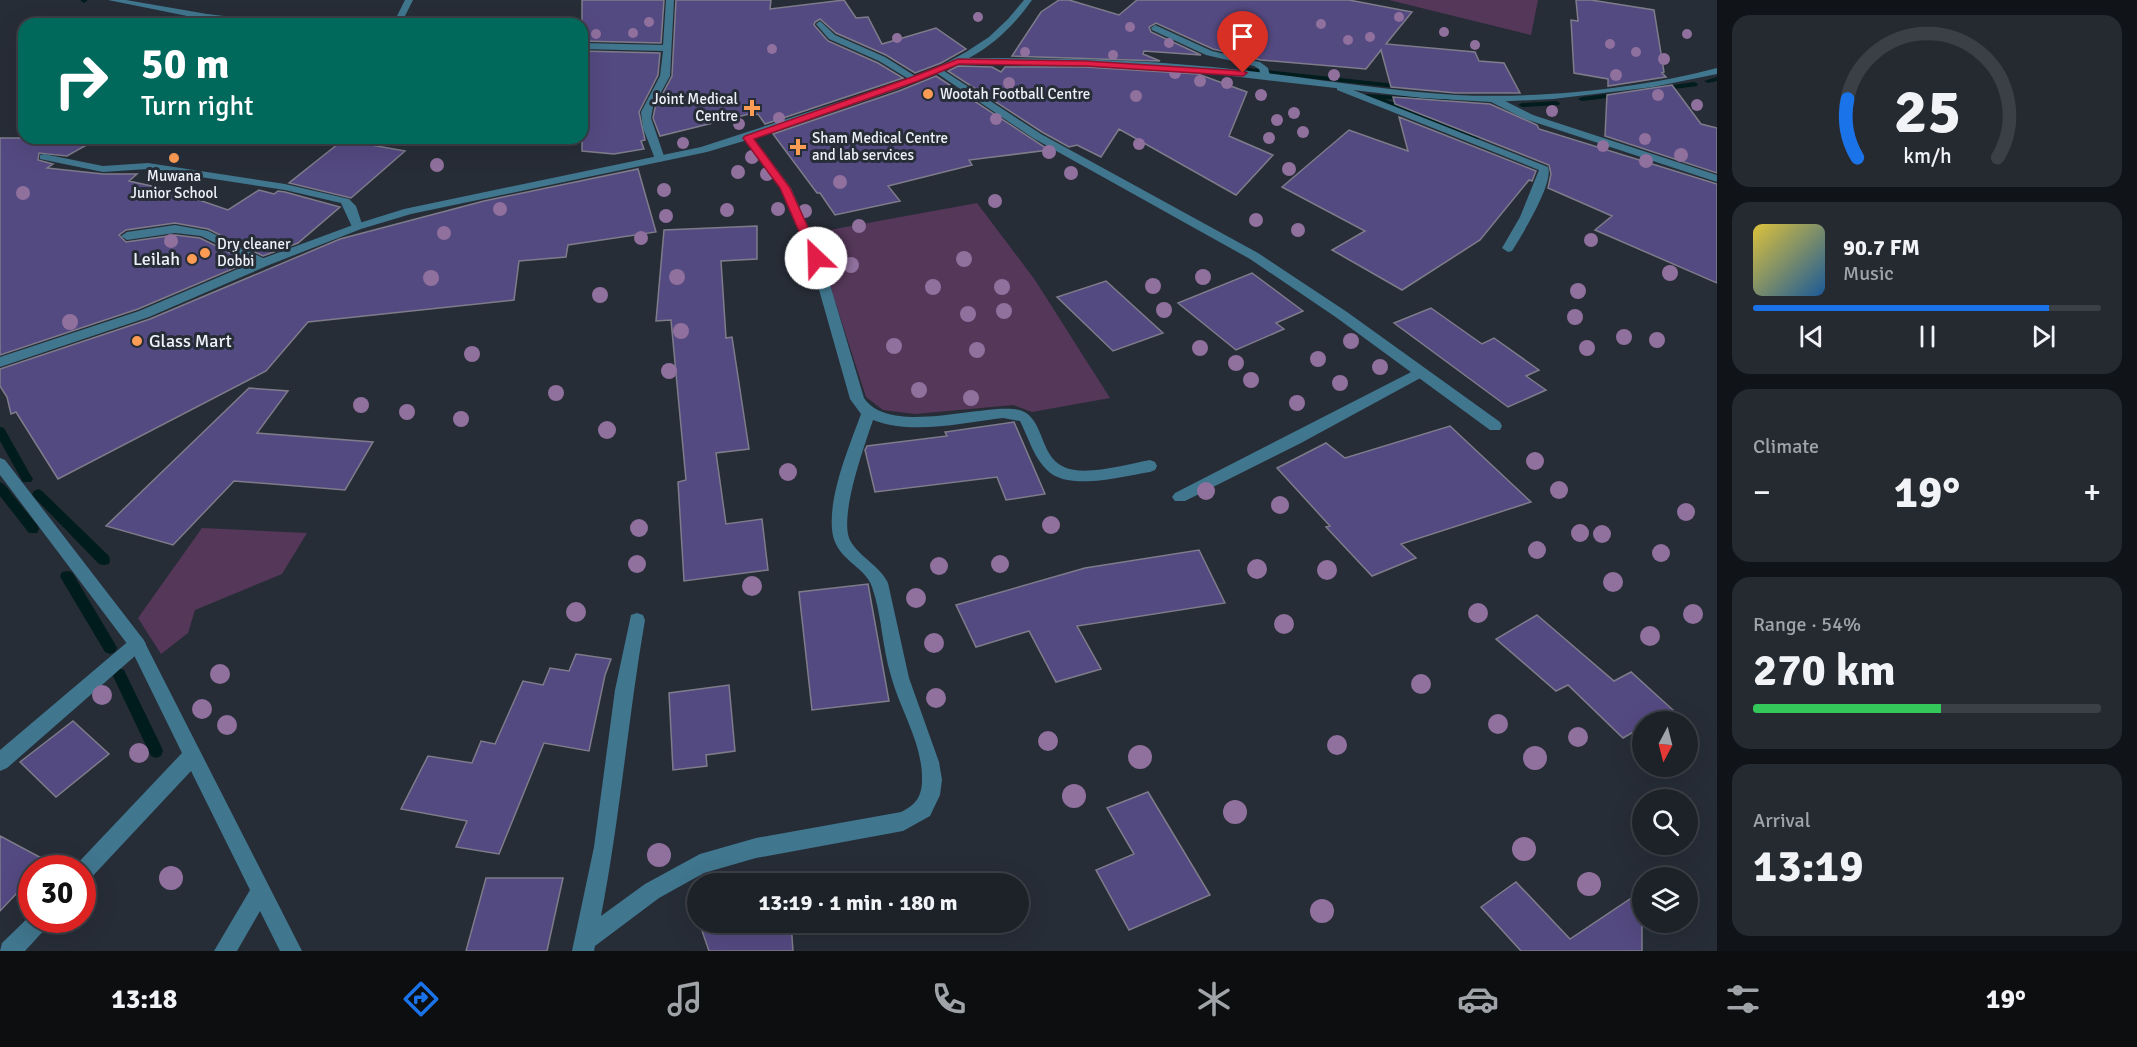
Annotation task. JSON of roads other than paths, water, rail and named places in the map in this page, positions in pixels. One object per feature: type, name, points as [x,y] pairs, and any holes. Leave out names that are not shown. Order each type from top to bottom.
[{"type":"street","points":[[112,0],[216,18]]},
{"type":"street","points":[[400,18],[409,0]]},
{"type":"street","points":[[660,159],[646,120],[649,106],[662,86],[666,73],[667,16],[670,0]]},
{"type":"street","points":[[0,362],[144,314],[265,262],[357,227],[408,211],[660,159],[748,138],[915,79],[958,61],[1017,17],[1028,0]]},
{"type":"street","points":[[820,24],[832,37],[882,59],[915,79]]},
{"type":"street","points":[[1155,28],[1209,52],[1257,64],[1263,68],[1265,76]]},
{"type":"street","points":[[588,46],[667,48]]},
{"type":"street","points":[[958,61],[1064,62],[1174,67],[1265,76],[1340,88],[1493,99],[1548,97],[1695,78],[1717,71]]},
{"type":"street","points":[[938,70],[1037,136],[1254,256],[1495,426]]},
{"type":"street","points":[[1340,88],[1544,169],[1544,175],[1526,217],[1508,248]]},
{"type":"street","points":[[1493,99],[1529,117],[1717,179]]},
{"type":"street","points":[[748,138],[785,188],[816,258],[857,399],[868,413],[885,419],[909,421],[1003,413],[1019,414],[1026,418],[1053,468],[1066,475],[1080,476],[1150,466]]},
{"type":"street","points":[[44,157],[103,169],[148,166],[285,187],[345,201],[350,206],[357,227]]},
{"type":"street","points":[[127,236],[175,229],[204,233],[265,262]]},
{"type":"street","points":[[1180,497],[1296,439],[1421,372]]},
{"type":"street","points":[[585,945],[652,891],[700,864],[756,848],[903,821],[923,809],[930,791],[932,770],[927,747],[900,679],[880,583],[873,571],[847,550],[839,532],[845,491],[868,413]]},
{"type":"street","points":[[0,464],[136,644],[291,951]]},
{"type":"street","points":[[585,945],[604,847],[624,690],[637,620]]},
{"type":"street","points":[[0,762],[136,644]]},
{"type":"street","points":[[96,858],[192,756]]},
{"type":"street","points":[[225,951],[260,892]]},
{"type":"street","points":[[10,951],[27,933]]},
{"type":"waterway","points":[[1251,70],[1405,87]]},
{"type":"waterway","points":[[1708,81],[1717,79]]},
{"type":"waterway","points":[[1659,89],[1694,84]]},
{"type":"waterway","points":[[1582,99],[1621,94]]},
{"type":"waterway","points":[[1447,101],[1369,96],[1477,138]]},
{"type":"waterway","points":[[1522,105],[1556,103]]},
{"type":"waterway","points":[[0,431],[27,479]]},
{"type":"waterway","points":[[0,487],[33,529]]},
{"type":"waterway","points":[[38,494],[104,560]]},
{"type":"waterway","points":[[67,576],[110,648]]},
{"type":"waterway","points":[[119,674],[156,751]]},
{"type":"place","name":"Wootah Football Centre","points":[[928,94]]},
{"type":"place","name":"Joint Medical Centre","points":[[752,108]]},
{"type":"place","name":"Sham Medical Centre and lab services","points":[[798,147]]},
{"type":"place","name":"Muwana Junior School","points":[[174,158]]},
{"type":"place","name":"Dry cleaner Dobbi","points":[[205,253]]},
{"type":"place","name":"Leilah","points":[[192,259]]},
{"type":"place","name":"Glass Mart","points":[[137,341]]}]
